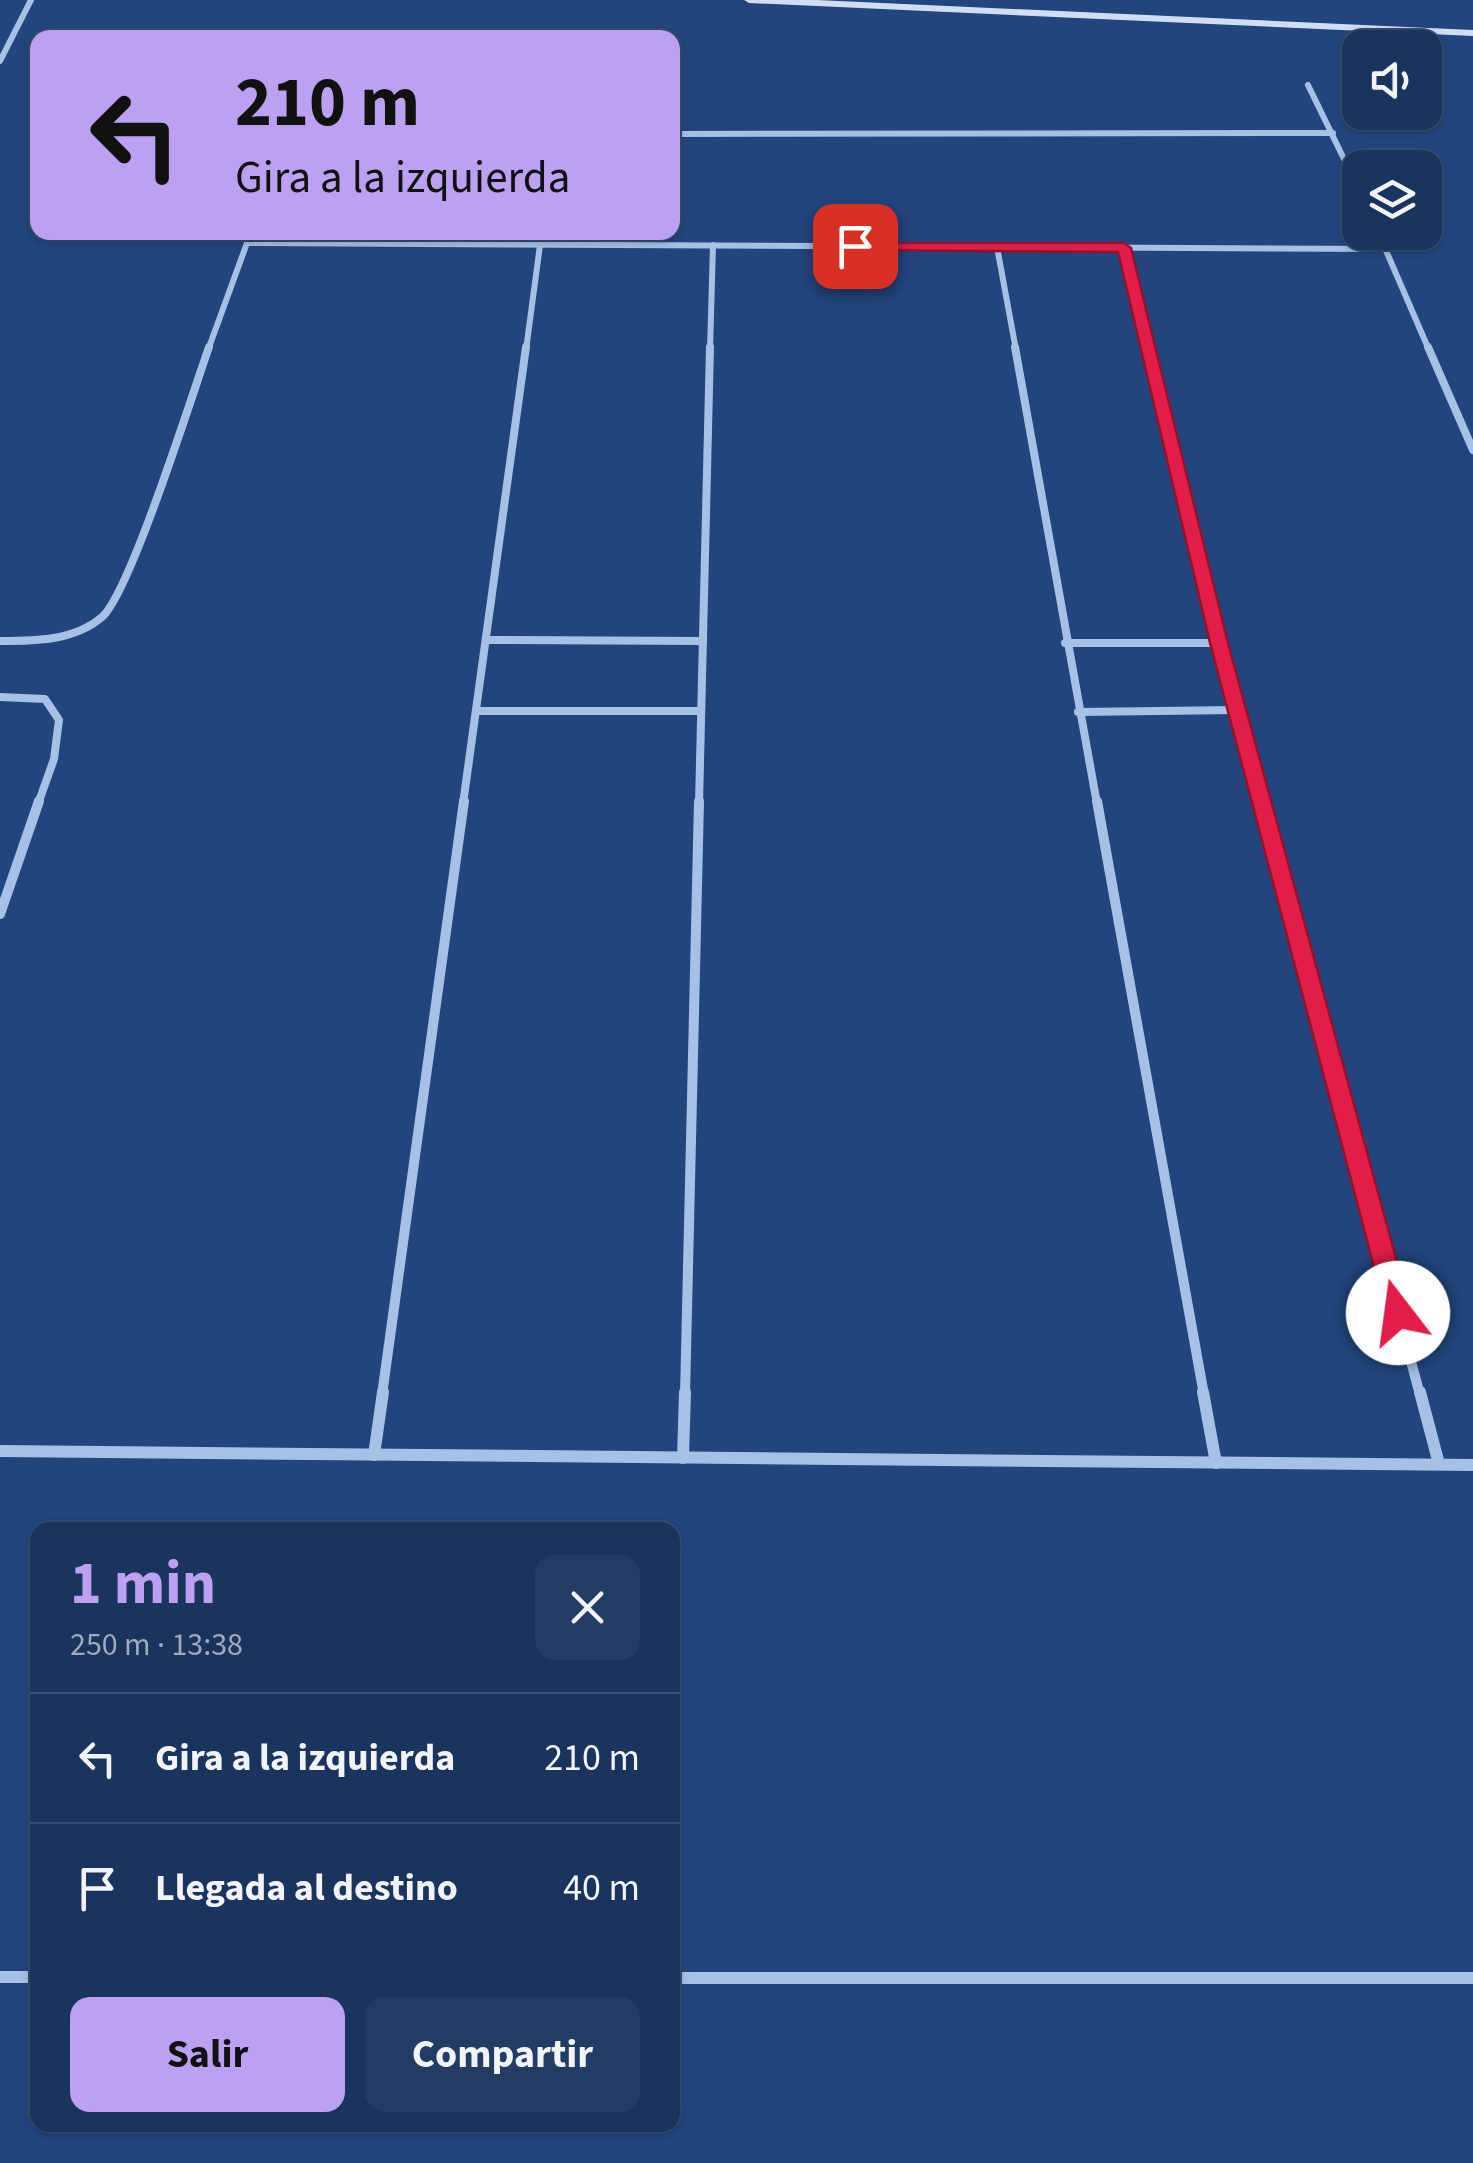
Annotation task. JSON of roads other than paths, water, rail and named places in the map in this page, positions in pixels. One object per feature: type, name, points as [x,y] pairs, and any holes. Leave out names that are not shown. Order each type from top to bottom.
[{"type":"main road","points":[[749,0],[1473,33]]},
{"type":"street","points":[[0,60],[31,0]]},
{"type":"street","points":[[1308,85],[1342,152]]},
{"type":"street","points":[[680,134],[1333,132]]},
{"type":"street","points":[[0,642],[71,636],[100,623],[116,602],[249,240]]},
{"type":"street","points":[[248,243],[1342,248]]},
{"type":"street","points":[[374,1455],[540,245]]},
{"type":"street","points":[[683,1458],[713,246]]},
{"type":"street","points":[[997,247],[1065,643],[1216,1463]]},
{"type":"street","points":[[1124,248],[1219,643],[1438,1464]]},
{"type":"street","points":[[1387,250],[1473,450]]},
{"type":"street","points":[[486,640],[703,641]]},
{"type":"street","points":[[1065,643],[1219,643]]},
{"type":"street","points":[[0,697],[45,699],[59,720],[54,758],[0,914]]},
{"type":"street","points":[[1078,712],[1237,710]]},
{"type":"street","points":[[476,711],[701,711]]},
{"type":"street","points":[[0,1452],[1473,1465]]},
{"type":"street","points":[[0,1977],[30,1977]]},
{"type":"street","points":[[680,1978],[1473,1978]]}]
